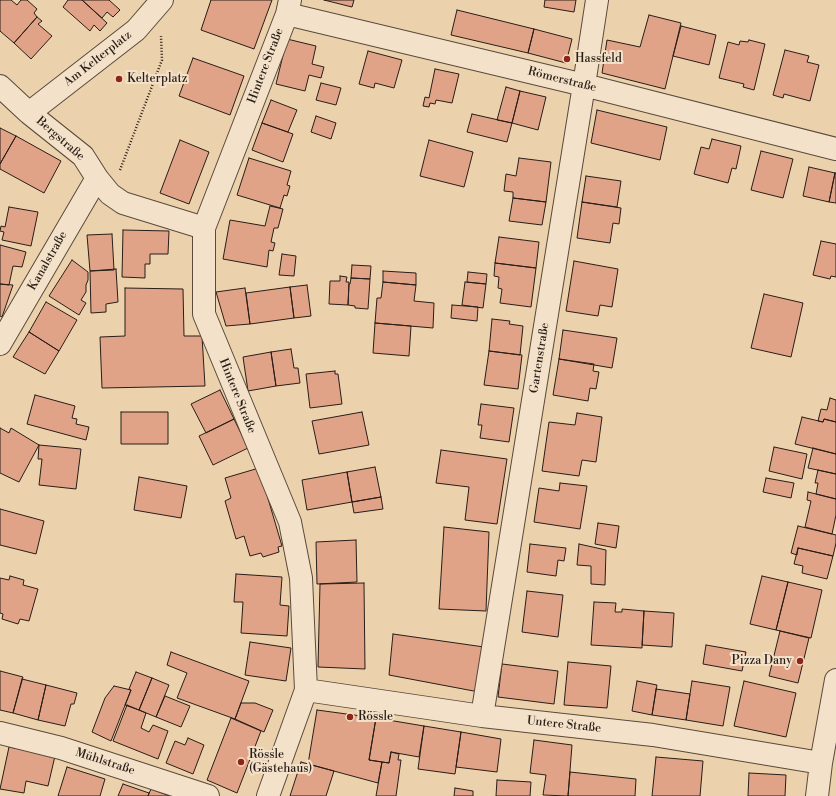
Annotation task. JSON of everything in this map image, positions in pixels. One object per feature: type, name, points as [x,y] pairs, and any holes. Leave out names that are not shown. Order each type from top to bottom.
[{"type":"street","name":"Gartenstraße","points":[[482,716],[597,0]]},
{"type":"street","name":"Am Kelterplatz","points":[[29,113],[136,30],[162,1]]},
{"type":"street","name":"Römerstraße","points":[[288,7],[584,85],[836,149]]},
{"type":"street","name":"Hintere Straße","points":[[268,796],[306,690],[301,578],[290,522],[204,314],[204,228],[288,7]]},
{"type":"street","name":"Bergstraße","points":[[0,86],[29,113],[83,156],[104,186],[123,203],[204,228]]},
{"type":"street","name":"Kanalstraße","points":[[0,344],[104,186]]},
{"type":"street","points":[[817,796],[821,763],[836,680]]},
{"type":"street","name":"Untere Straße","points":[[306,690],[482,716],[653,735],[821,763]]},
{"type":"street","name":"Mühlstraße","points":[[0,733],[61,748],[208,796]]},
{"type":"path","points":[[104,186],[162,60],[162,1]]},
{"type":"building","points":[[0,0],[11,0],[17,5],[21,0],[27,0],[37,9],[34,13],[37,17],[14,43],[0,31]]},
{"type":"building","points":[[68,0],[82,0],[107,23],[100,31],[94,25],[90,31],[63,7]]},
{"type":"building","points":[[82,0],[109,0],[120,10],[113,17],[107,12],[102,18]]},
{"type":"building","points":[[211,0],[272,0],[254,49],[201,30]]},
{"type":"building","points":[[324,0],[354,0],[352,7]]},
{"type":"building","points":[[545,0],[576,0],[574,12],[544,7]]},
{"type":"building","points":[[457,10],[534,29],[528,53],[451,35]]},
{"type":"building","points":[[649,15],[681,23],[665,89],[602,73],[607,40],[640,47]]},
{"type":"building","points":[[37,17],[42,21],[38,24],[52,36],[31,59],[14,43]]},
{"type":"building","points":[[681,26],[716,35],[709,65],[673,56]]},
{"type":"building","points":[[534,29],[572,39],[566,63],[528,53]]},
{"type":"building","points":[[287,39],[316,46],[312,64],[324,67],[321,78],[309,75],[305,91],[276,84]]},
{"type":"building","points":[[749,40],[765,44],[754,90],[743,87],[744,84],[719,78],[728,42],[739,45],[740,41],[748,42]]},
{"type":"building","points":[[785,50],[809,56],[807,62],[819,65],[810,101],[784,94],[783,98],[773,95]]},
{"type":"building","points":[[368,51],[402,60],[394,88],[375,83],[374,88],[359,84]]},
{"type":"building","points":[[193,58],[244,76],[230,115],[179,96]]},
{"type":"building","points":[[435,69],[459,74],[452,103],[436,100],[435,104],[430,103],[429,107],[423,106],[425,97],[429,98]]},
{"type":"building","points":[[321,83],[341,88],[336,105],[316,100]]},
{"type":"building","points":[[506,87],[520,91],[512,123],[497,120]]},
{"type":"building","points":[[520,91],[546,97],[538,130],[512,123]]},
{"type":"building","points":[[271,100],[297,110],[288,132],[262,123]]},
{"type":"building","points":[[597,110],[667,127],[660,160],[591,143]]},
{"type":"building","points":[[472,114],[512,123],[507,142],[467,132]]},
{"type":"building","points":[[316,116],[336,123],[331,139],[311,132]]},
{"type":"building","points":[[262,123],[293,134],[283,162],[252,150]]},
{"type":"building","points":[[0,128],[16,136],[0,164]]},
{"type":"building","points":[[16,136],[61,161],[44,193],[0,169],[0,164]]},
{"type":"building","points":[[712,139],[741,146],[736,169],[732,168],[728,183],[694,174],[701,147],[709,149]]},
{"type":"building","points":[[180,140],[209,152],[189,204],[160,193]]},
{"type":"building","points":[[429,140],[473,152],[464,187],[420,176]]},
{"type":"building","points":[[761,151],[793,159],[783,198],[751,190]]},
{"type":"building","points":[[249,158],[291,171],[287,185],[290,186],[287,196],[284,195],[280,208],[237,195]]},
{"type":"building","points":[[519,158],[551,162],[546,202],[513,198],[513,192],[504,191],[506,174],[516,176]]},
{"type":"building","points":[[809,167],[835,173],[829,202],[803,196]]},
{"type":"building","points":[[836,173],[836,203],[829,202]]},
{"type":"building","points":[[586,176],[621,181],[617,207],[582,202]]},
{"type":"building","points":[[513,198],[546,202],[542,225],[509,221]]},
{"type":"building","points":[[582,202],[621,208],[619,224],[613,223],[610,243],[577,238]]},
{"type":"building","points":[[270,206],[283,209],[278,228],[274,228],[271,242],[275,243],[273,251],[269,250],[267,267],[223,259],[230,220],[265,226]]},
{"type":"building","points":[[9,207],[38,212],[31,246],[2,240],[4,232],[0,231],[1,226],[5,227]]},
{"type":"building","points":[[123,230],[169,231],[168,254],[150,254],[150,264],[145,264],[145,278],[122,277]]},
{"type":"building","points":[[112,234],[114,270],[90,271],[87,235]]},
{"type":"building","points":[[499,237],[539,242],[536,268],[495,263]]},
{"type":"building","points":[[821,241],[836,244],[836,277],[831,276],[830,279],[813,275]]},
{"type":"building","points":[[0,245],[26,252],[22,267],[13,266],[9,285],[0,284]]},
{"type":"building","points":[[282,254],[296,256],[294,276],[279,275]]},
{"type":"building","points":[[72,260],[88,272],[86,292],[81,300],[86,303],[79,315],[49,296]]},
{"type":"building","points":[[574,261],[618,269],[612,307],[600,305],[598,316],[566,311]]},
{"type":"building","points":[[495,263],[536,268],[531,307],[500,303],[502,289],[498,288],[499,277],[494,276]]},
{"type":"building","points":[[352,265],[371,266],[370,279],[351,278]]},
{"type":"building","points":[[116,269],[118,302],[106,304],[106,312],[91,313],[90,271]]},
{"type":"building","points":[[383,271],[416,273],[416,285],[383,282]]},
{"type":"building","points":[[468,272],[487,274],[486,284],[467,282]]},
{"type":"building","points":[[340,276],[347,277],[346,282],[349,282],[348,305],[329,304],[330,281],[340,281]]},
{"type":"building","points":[[351,278],[370,279],[368,309],[355,308],[355,306],[348,305],[349,284]]},
{"type":"building","points":[[383,282],[416,285],[414,301],[434,303],[433,328],[375,323],[377,298],[381,298]]},
{"type":"building","points":[[465,282],[486,284],[483,308],[462,305]]},
{"type":"building","points":[[0,284],[13,285],[2,317],[0,316]]},
{"type":"building","points":[[307,285],[311,316],[294,318],[290,287]]},
{"type":"building","points":[[290,287],[294,318],[250,324],[246,293]]},
{"type":"building","points":[[125,288],[183,289],[184,336],[202,336],[205,386],[102,388],[100,337],[125,336]]},
{"type":"building","points":[[245,288],[250,324],[226,326],[216,292]]},
{"type":"building","points":[[764,294],[803,303],[791,357],[751,348]]},
{"type":"building","points":[[46,302],[77,320],[59,351],[29,332]]},
{"type":"building","points":[[452,305],[478,307],[477,321],[451,318]]},
{"type":"building","points":[[492,319],[510,321],[509,324],[523,326],[520,355],[489,351]]},
{"type":"building","points":[[375,323],[411,326],[409,356],[373,353]]},
{"type":"building","points":[[563,330],[617,338],[612,368],[559,359]]},
{"type":"building","points":[[29,332],[59,351],[45,374],[13,357]]},
{"type":"building","points":[[291,349],[294,368],[298,368],[300,383],[276,386],[271,352]]},
{"type":"building","points":[[489,351],[522,355],[518,389],[484,385]]},
{"type":"building","points":[[271,352],[276,386],[248,391],[243,357]]},
{"type":"building","points":[[559,359],[594,364],[593,371],[599,372],[596,389],[590,388],[588,401],[553,395]]},
{"type":"building","points":[[335,371],[335,374],[338,374],[342,404],[310,408],[306,374]]},
{"type":"building","points":[[220,390],[234,419],[206,433],[191,404]]},
{"type":"building","points":[[35,395],[75,406],[72,418],[77,419],[76,424],[89,427],[86,440],[27,424]]},
{"type":"building","points":[[830,398],[836,400],[836,422],[824,419],[823,422],[818,421],[821,409],[827,410]]},
{"type":"building","points":[[481,404],[514,408],[509,442],[480,438],[482,425],[478,425]]},
{"type":"building","points":[[121,412],[168,412],[168,444],[121,444]]},
{"type":"building","points":[[362,412],[369,445],[319,454],[312,421]]},
{"type":"building","points":[[577,413],[602,417],[596,462],[582,460],[579,476],[542,471],[549,422],[575,425]]},
{"type":"building","points":[[802,417],[823,422],[824,419],[836,422],[836,454],[795,444]]},
{"type":"building","points":[[234,419],[248,448],[213,465],[199,436]]},
{"type":"building","points":[[0,428],[9,433],[11,428],[39,445],[19,482],[0,473]]},
{"type":"building","points":[[39,445],[81,449],[76,489],[39,485],[42,459],[38,459]]},
{"type":"building","points":[[774,447],[807,454],[802,479],[769,471]]},
{"type":"building","points":[[813,448],[836,454],[836,474],[808,468]]},
{"type":"building","points":[[441,450],[507,459],[497,524],[465,520],[469,487],[436,483]]},
{"type":"building","points":[[375,467],[381,497],[352,502],[347,472]]},
{"type":"building","points":[[259,468],[282,546],[278,547],[279,552],[263,557],[261,553],[250,556],[244,536],[236,539],[225,501],[231,498],[225,478]]},
{"type":"building","points":[[818,470],[836,474],[836,499],[816,494],[818,483],[815,483]]},
{"type":"building","points":[[347,472],[352,502],[307,510],[302,480]]},
{"type":"building","points":[[139,477],[187,486],[181,518],[134,510]]},
{"type":"building","points":[[766,478],[794,483],[791,498],[763,492]]},
{"type":"building","points":[[560,483],[587,486],[580,529],[534,522],[539,488],[559,491]]},
{"type":"building","points":[[808,492],[836,499],[836,515],[832,534],[805,527],[811,501],[807,500]]},
{"type":"building","points":[[381,497],[383,509],[354,513],[352,502]]},
{"type":"building","points":[[0,509],[44,521],[36,554],[0,545]]},
{"type":"building","points":[[598,523],[619,526],[616,548],[595,544]]},
{"type":"building","points":[[798,526],[836,535],[833,556],[798,548],[797,555],[791,553]]},
{"type":"building","points":[[444,527],[489,532],[486,611],[439,609]]},
{"type":"building","points":[[356,540],[357,582],[317,584],[316,542]]},
{"type":"building","points":[[530,544],[566,548],[564,561],[558,560],[556,576],[527,572]]},
{"type":"building","points":[[579,544],[606,550],[605,585],[591,584],[591,566],[577,565]]},
{"type":"building","points":[[798,548],[833,556],[827,579],[802,573],[803,566],[794,564]]},
{"type":"building","points":[[236,574],[282,577],[280,605],[289,606],[287,636],[241,633],[243,602],[234,602]]},
{"type":"building","points":[[10,576],[24,580],[23,585],[38,589],[29,621],[20,619],[18,624],[2,619],[3,614],[0,613],[0,578],[9,580]]},
{"type":"building","points":[[762,576],[788,582],[776,630],[750,624]]},
{"type":"building","points":[[788,582],[822,590],[811,638],[776,630]]},
{"type":"building","points":[[364,583],[365,669],[318,667],[320,584]]},
{"type":"building","points":[[527,591],[563,595],[558,637],[522,632]]},
{"type":"building","points":[[594,602],[616,603],[615,612],[622,612],[622,609],[644,611],[642,648],[591,645]]},
{"type":"building","points":[[644,611],[674,613],[672,647],[642,645]]},
{"type":"building","points":[[780,631],[809,638],[798,683],[769,676]]},
{"type":"building","points":[[393,634],[484,647],[479,692],[389,675]]},
{"type":"building","points":[[250,642],[291,648],[286,681],[245,675]]},
{"type":"building","points":[[706,645],[746,652],[742,671],[703,664]]},
{"type":"building","points":[[171,652],[249,681],[235,719],[177,698],[187,673],[167,665]]},
{"type":"building","points":[[568,662],[611,666],[607,708],[564,705]]},
{"type":"building","points":[[502,664],[558,671],[554,704],[498,697]]},
{"type":"building","points":[[0,671],[23,677],[13,713],[0,710]]},
{"type":"building","points":[[136,672],[152,678],[139,710],[125,705],[131,690],[129,689]]},
{"type":"building","points":[[152,678],[169,685],[156,717],[139,710]]},
{"type":"building","points":[[22,679],[46,685],[38,720],[13,713]]},
{"type":"building","points":[[637,681],[657,685],[652,715],[632,711]]},
{"type":"building","points":[[692,681],[730,687],[723,726],[686,720]]},
{"type":"building","points":[[744,681],[796,693],[786,737],[734,726]]},
{"type":"building","points":[[46,685],[77,693],[74,704],[71,704],[65,726],[38,720]]},
{"type":"building","points":[[114,686],[131,690],[111,741],[92,732],[105,698]]},
{"type":"building","points":[[656,689],[690,694],[686,720],[652,715]]},
{"type":"building","points":[[165,696],[190,706],[181,727],[156,717]]},
{"type":"building","points":[[241,703],[255,703],[273,710],[264,732],[235,719]]},
{"type":"building","points":[[127,705],[146,713],[141,728],[149,732],[153,725],[168,731],[158,759],[113,741]]},
{"type":"building","points":[[317,710],[376,718],[369,760],[382,762],[378,783],[308,764]]},
{"type":"building","points":[[231,718],[261,731],[237,793],[207,780]]},
{"type":"building","points":[[376,718],[424,726],[419,757],[391,752],[389,763],[369,760]]},
{"type":"building","points":[[424,726],[461,732],[455,774],[418,769]]},
{"type":"building","points":[[461,732],[501,739],[497,772],[456,767]]},
{"type":"building","points":[[188,738],[204,745],[193,774],[166,763],[175,741],[185,745]]},
{"type":"building","points":[[534,740],[572,745],[568,796],[543,795],[546,775],[530,773]]},
{"type":"building","points":[[9,747],[55,756],[48,786],[26,781],[24,793],[0,789]]},
{"type":"building","points":[[391,752],[399,754],[398,760],[401,760],[396,796],[376,796],[382,762],[389,763]]},
{"type":"building","points":[[656,757],[703,761],[700,796],[652,796]]},
{"type":"building","points":[[301,762],[334,771],[326,796],[290,796]]},
{"type":"building","points":[[67,767],[105,779],[100,796],[58,796]]},
{"type":"building","points":[[570,772],[636,779],[635,796],[568,796]]},
{"type":"building","points":[[749,773],[786,775],[785,796],[748,796]]},
{"type":"building","points":[[497,780],[531,782],[530,796],[496,796]]},
{"type":"building","points":[[123,784],[149,793],[148,796],[118,796]]},
{"type":"building","points":[[455,788],[473,791],[473,796],[454,796]]},
{"type":"building","points":[[151,789],[170,796],[148,796]]},
{"type":"place","name":"Hassfeld","points":[[567,59]]},
{"type":"place","name":"Kelterplatz","points":[[119,79]]},
{"type":"place","name":"Pizza Dany","points":[[800,661]]},
{"type":"place","name":"Rössle","points":[[350,717]]},
{"type":"place","name":"Rössle (Gästehaus)","points":[[241,762]]}]
